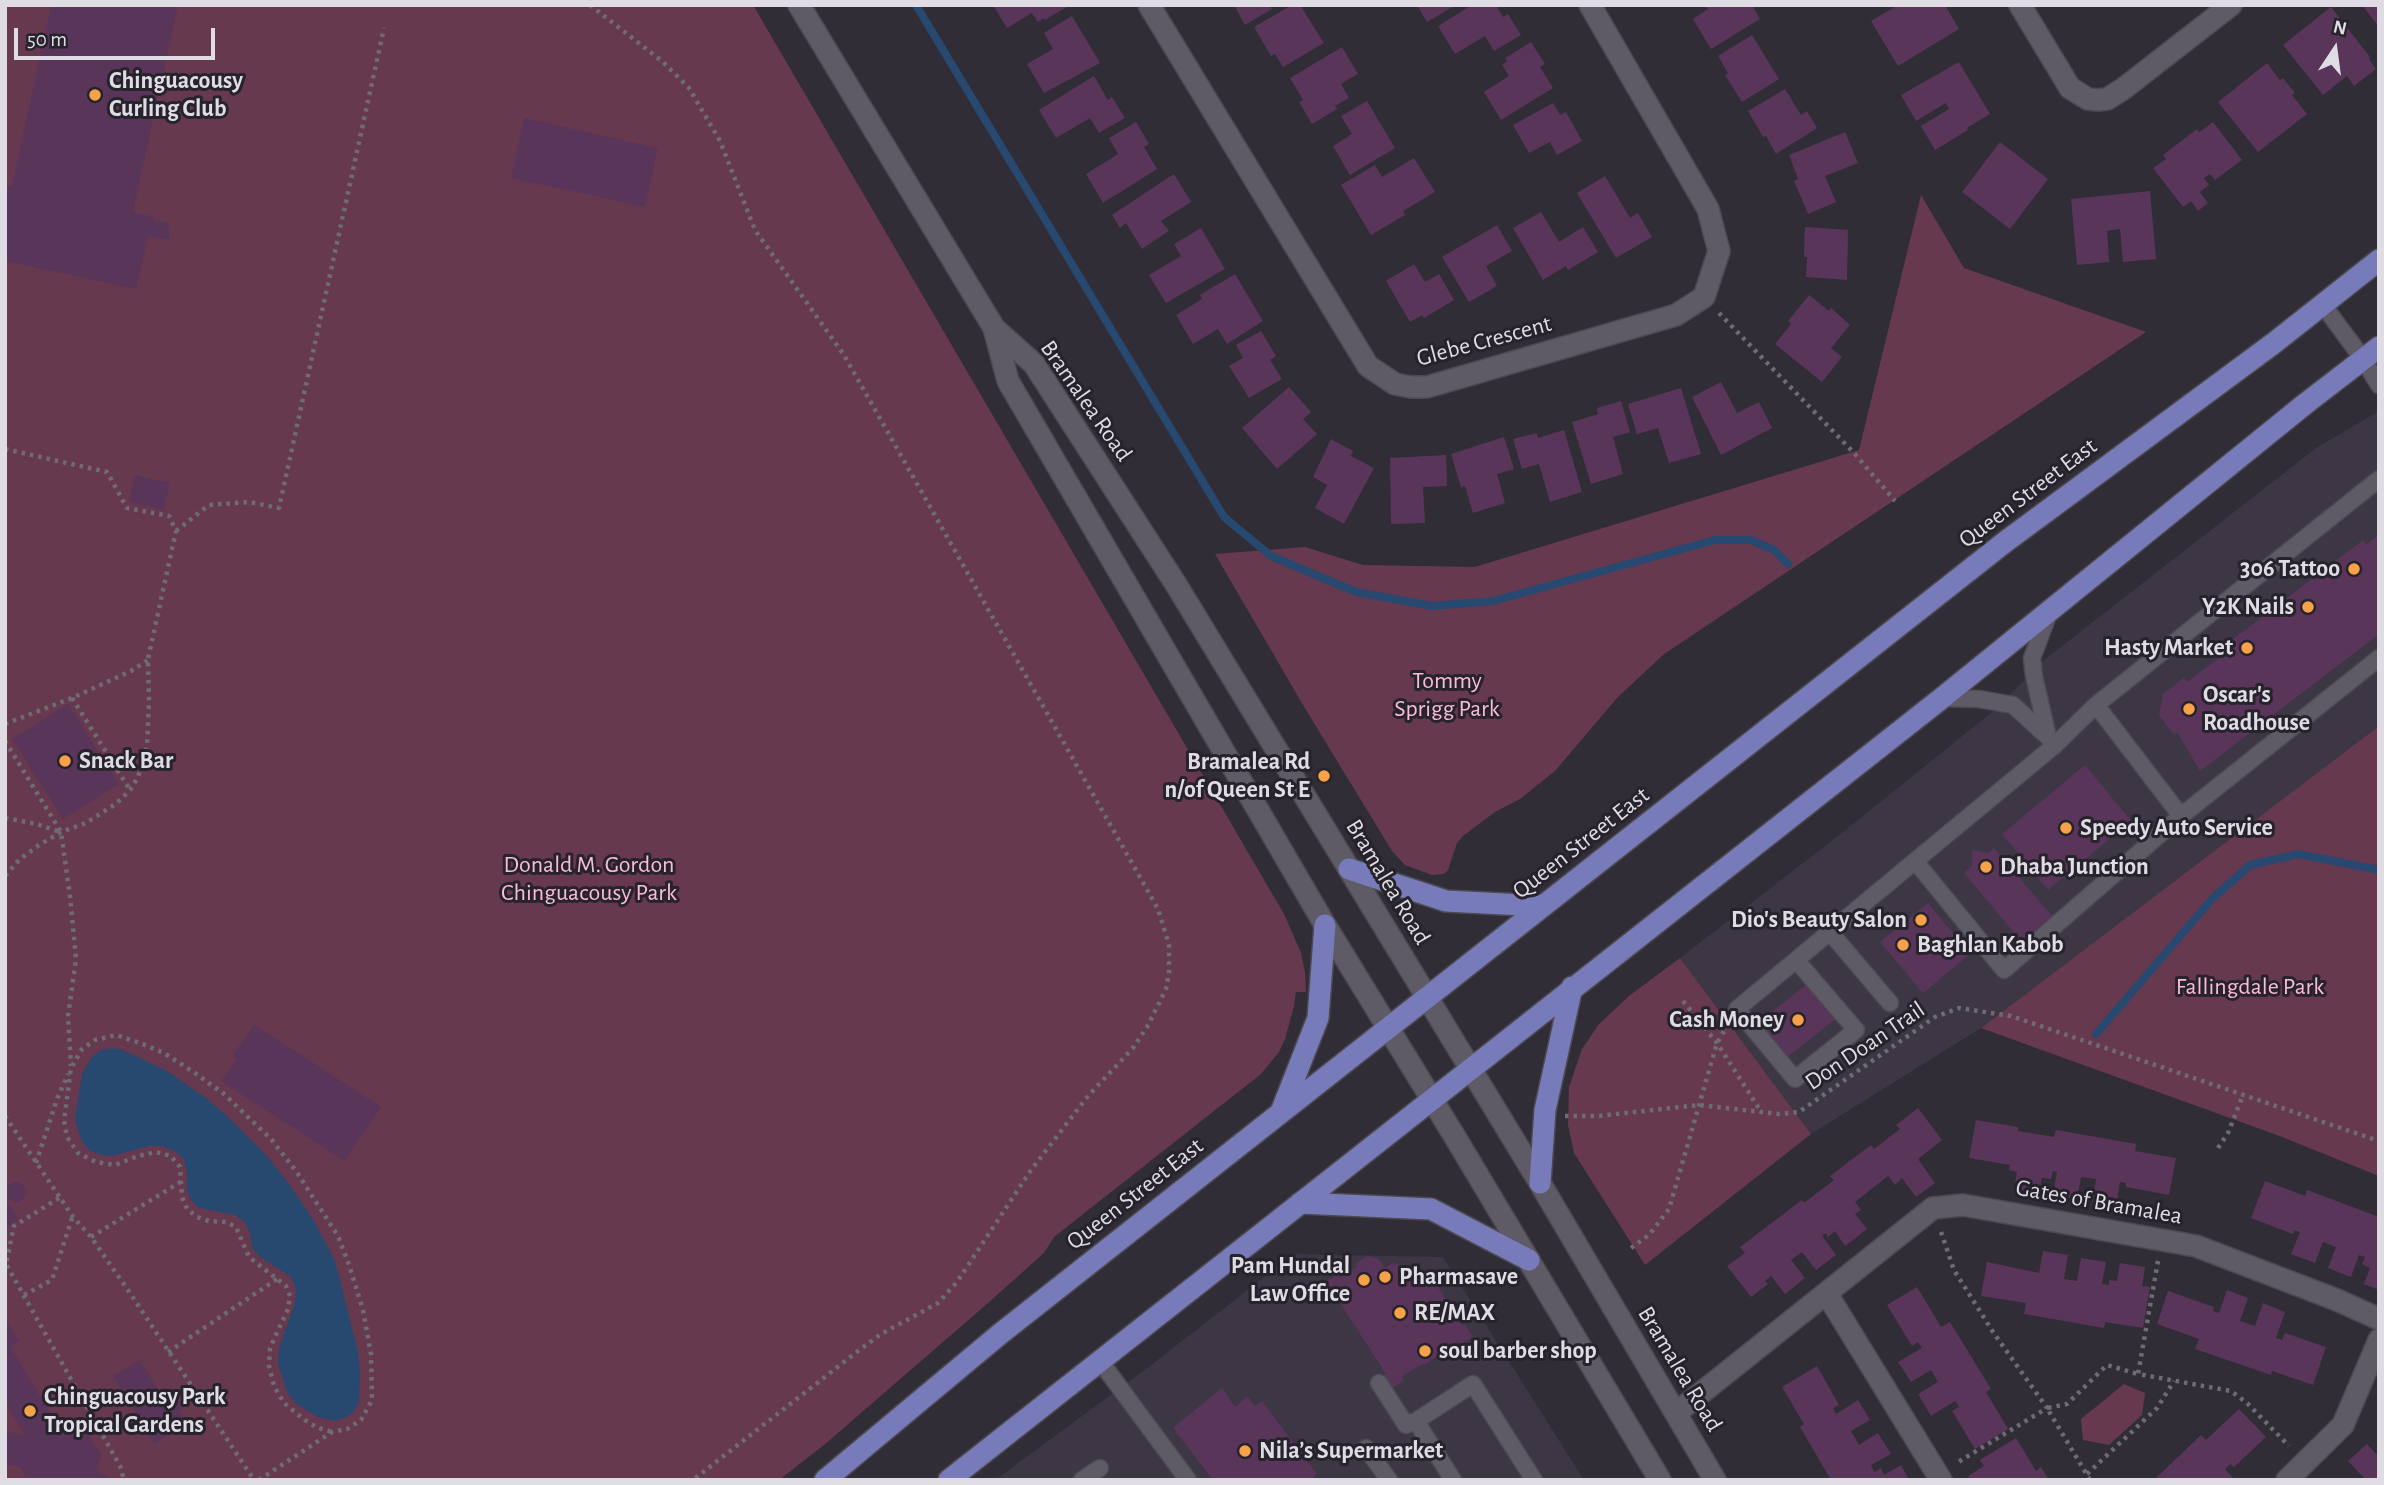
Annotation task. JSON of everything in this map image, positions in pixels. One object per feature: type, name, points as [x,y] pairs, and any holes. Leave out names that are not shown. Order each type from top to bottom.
[{"type":"main road","name":"Bramalea Road","points":[[799,5],[994,328],[1008,381],[1325,925],[1660,1480]]},
{"type":"main road","name":"Glebe Crescent","points":[[1149,5],[1368,366],[1395,384],[1427,387],[1676,315],[1704,298]]},
{"type":"main road","points":[[1590,5],[1708,209],[1718,251],[1704,298]]},
{"type":"main road","points":[[2020,5],[2070,88],[2088,99],[2098,100],[2107,99],[2123,89],[2231,5]]},
{"type":"main road","name":"Queen Street East","points":[[825,1480],[1000,1334],[2005,542],[2323,305],[2379,260]]},
{"type":"main road","name":"Bramalea Road","points":[[994,328],[1034,364],[1177,586],[1540,1183],[1715,1480]]},
{"type":"main road","points":[[957,1478],[1100,1361],[1572,987],[2049,613],[2371,353]]},
{"type":"main road","points":[[1349,869],[1446,901],[1544,906]]},
{"type":"main road","points":[[1280,1113],[1318,1018],[1325,925]]},
{"type":"main road","points":[[1540,1183],[1545,1110],[1572,987]]},
{"type":"main road","points":[[1300,1203],[1432,1209],[1529,1260]]},
{"type":"main road","name":"Gates of Bramalea","points":[[1933,1208],[1963,1205],[2196,1246],[2379,1319]]},
{"type":"main road","points":[[1676,1413],[1933,1208]]},
{"type":"main road","points":[[1827,1294],[1939,1477]]},
{"type":"main road","points":[[2287,1480],[2343,1425],[2379,1340]]},
{"type":"lane","points":[[2323,305],[2371,353],[2379,385]]},
{"type":"lane","points":[[1796,960],[1856,1030],[1795,1079],[1737,1009],[1915,861],[2051,742],[2379,479]]},
{"type":"lane","points":[[2049,613],[2032,658],[2051,742]]},
{"type":"lane","points":[[1915,861],[2004,970],[2181,816],[2379,658]]},
{"type":"lane","points":[[1942,698],[1979,699],[2013,705],[2051,742]]},
{"type":"lane","points":[[2096,705],[2181,816]]},
{"type":"lane","points":[[1830,932],[1890,1003]]},
{"type":"lane","points":[[1100,1361],[1188,1480]]},
{"type":"lane","points":[[1379,1383],[1406,1425],[1473,1384],[1534,1480]]},
{"type":"lane","points":[[1416,1421],[1453,1480]]},
{"type":"lane","points":[[1366,1448],[1389,1480]]},
{"type":"lane","points":[[1082,1480],[1100,1468]]},
{"type":"path","points":[[590,5],[663,62],[689,88],[720,141],[755,230],[844,355],[1158,909],[1169,945],[1166,989],[1147,1027],[1133,1048],[1088,1096],[1031,1170],[957,1282],[938,1303],[881,1334],[693,1480]]},
{"type":"path","points":[[176,531],[209,505],[248,502],[279,508],[384,29]]},
{"type":"path","points":[[1704,298],[1855,454],[1895,501]]},
{"type":"path","points":[[5,449],[107,472],[127,508],[169,516],[176,531],[148,659],[147,747],[143,764],[130,790],[104,812],[39,845],[19,860],[5,876]]},
{"type":"path","points":[[5,724],[72,698],[131,671],[148,659]]},
{"type":"path","points":[[72,698],[130,790]]},
{"type":"path","points":[[5,741],[61,832],[76,959],[68,1016],[71,1068],[64,1121],[67,1137],[78,1153],[96,1162],[115,1165],[156,1152],[171,1156],[180,1167],[182,1197],[187,1209],[197,1217],[226,1222],[236,1227],[249,1256],[286,1286],[290,1296],[288,1309],[270,1348],[269,1366],[274,1386],[284,1403],[302,1418],[316,1427],[332,1432]]},
{"type":"path","points":[[5,818],[61,832]]},
{"type":"path","points":[[1683,1001],[1717,1043],[1760,1110]]},
{"type":"path","points":[[1631,1248],[1649,1235],[1669,1209],[1717,1043],[1737,1009]]},
{"type":"path","name":"Don Doan Trail","points":[[1563,1116],[1598,1116],[1699,1105],[1779,1114],[1799,1112],[1935,1017],[1959,1009],[2011,1016],[2379,1142]]},
{"type":"path","points":[[36,1163],[57,1099],[82,1049],[95,1041],[116,1035],[140,1043],[195,1073],[224,1094],[271,1139],[296,1171],[338,1236],[363,1310],[371,1354],[372,1400],[361,1420],[347,1429],[332,1432],[255,1478],[242,1480]]},
{"type":"path","points":[[2218,1148],[2228,1133],[2243,1095]]},
{"type":"path","points":[[5,1117],[72,1217],[91,1237],[255,1478]]},
{"type":"path","points":[[91,1237],[182,1181]]},
{"type":"path","points":[[59,1198],[14,1226],[6,1264],[120,1466],[124,1480]]},
{"type":"path","points":[[1933,1208],[1954,1270],[1993,1332],[2047,1408],[2089,1477],[2157,1408],[2174,1381]]},
{"type":"path","points":[[24,1295],[52,1280],[72,1217]]},
{"type":"path","points":[[2138,1374],[2162,1240]]},
{"type":"path","points":[[168,1352],[277,1279]]},
{"type":"path","points":[[1939,1477],[2047,1408],[2067,1404],[2107,1366],[2231,1391],[2247,1403],[2305,1462]]},
{"type":"shaded area","points":[[2379,411],[2379,726],[1981,1028],[1811,1134],[1680,958],[1992,712],[2048,657],[2316,448]]},
{"type":"shaded area","points":[[1294,1254],[1443,1257],[1584,1480],[995,1480],[1142,1372]]},
{"type":"green space","name":"Donald M. Gordon Chinguacousy Park","points":[[5,5],[753,5],[1284,914],[1301,953],[1306,992],[1296,992],[1285,1039],[1279,1052],[1261,1074],[1054,1237],[1044,1253],[988,1303],[824,1445],[779,1480],[5,1480]]},
{"type":"green space","name":"Tommy Sprigg Park","points":[[1921,195],[1964,268],[2146,332],[1664,654],[1617,698],[1555,771],[1520,799],[1495,812],[1463,836],[1457,843],[1448,870],[1444,874],[1432,875],[1405,865],[1392,851],[1215,554],[1305,547],[1363,565],[1475,567],[1859,450]]},
{"type":"green space","name":"Fallingdale Park","points":[[2379,726],[2379,1176],[2277,1135],[1981,1028]]},
{"type":"green space","points":[[1680,958],[1811,1134],[1645,1265],[1574,1153],[1568,1125],[1569,1087],[1582,1049],[1599,1024],[1629,996]]},
{"type":"green space","points":[[2124,1384],[2145,1393],[2142,1415],[2109,1445],[2083,1440],[2081,1419]]},
{"type":"water","points":[[101,1050],[123,1050],[167,1071],[206,1098],[267,1156],[314,1221],[335,1261],[358,1352],[359,1402],[347,1417],[334,1421],[318,1417],[295,1403],[287,1392],[278,1363],[279,1348],[295,1303],[296,1289],[291,1277],[260,1257],[252,1248],[245,1222],[235,1215],[199,1208],[191,1200],[187,1190],[184,1159],[176,1152],[162,1146],[149,1146],[112,1156],[102,1155],[90,1151],[82,1142],[75,1119],[82,1074],[92,1057]]},
{"type":"building","name":"Chinguacousy Curling Club","points":[[51,5],[178,5],[133,212],[169,223],[169,240],[148,236],[136,289],[5,261],[5,185],[12,186]]},
{"type":"building","points":[[993,5],[1070,5],[1038,22],[1032,13],[1007,28]]},
{"type":"building","points":[[1234,5],[1269,5],[1272,9],[1245,25]]},
{"type":"building","points":[[1292,5],[1300,5],[1324,43],[1283,67],[1275,54],[1271,56],[1254,27]]},
{"type":"building","points":[[1417,5],[1456,5],[1427,22]]},
{"type":"building","points":[[1472,5],[1496,5],[1503,17],[1508,14],[1521,35],[1494,51],[1485,36],[1455,54],[1438,26]]},
{"type":"building","points":[[1705,5],[1752,5],[1760,19],[1711,49],[1693,19],[1708,9]]},
{"type":"building","points":[[1898,5],[1945,5],[1959,29],[1898,66],[1871,21]]},
{"type":"building","points":[[2362,5],[2379,5],[2379,27]]},
{"type":"building","points":[[2331,7],[2370,57],[2376,69],[2354,86],[2347,76],[2323,95],[2283,45]]},
{"type":"building","points":[[1072,16],[1100,63],[1044,93],[1027,64],[1053,49],[1044,33]]},
{"type":"building","points":[[1752,35],[1779,79],[1742,102],[1725,75],[1728,73],[1718,56]]},
{"type":"building","points":[[1531,42],[1545,64],[1540,67],[1553,88],[1501,120],[1484,92],[1509,76],[1502,65],[1507,61],[1505,58]]},
{"type":"building","points":[[1342,47],[1358,74],[1341,84],[1349,98],[1335,106],[1337,109],[1312,124],[1299,102],[1303,100],[1290,78]]},
{"type":"building","points":[[1959,62],[1990,114],[1935,150],[1921,126],[1949,109],[1946,103],[1916,121],[1901,95]]},
{"type":"building","points":[[2267,63],[2295,93],[2292,95],[2307,114],[2258,152],[2218,102]]},
{"type":"building","points":[[1094,76],[1108,100],[1112,97],[1125,118],[1099,133],[1090,118],[1056,138],[1039,110]]},
{"type":"building","points":[[1785,89],[1801,115],[1807,111],[1817,128],[1776,154],[1748,111]]},
{"type":"building","points":[[1367,101],[1395,148],[1350,175],[1333,146],[1352,134],[1341,116]]},
{"type":"building","points":[[1553,103],[1560,115],[1566,112],[1582,141],[1557,155],[1550,142],[1529,153],[1513,125]]},
{"type":"building","points":[[524,118],[658,148],[645,207],[511,178]]},
{"type":"building","points":[[1136,122],[1149,144],[1144,147],[1157,169],[1103,203],[1086,174],[1118,154],[1109,138]]},
{"type":"building","points":[[2213,122],[2242,160],[2215,180],[2210,174],[2204,178],[2209,185],[2200,192],[2208,203],[2198,211],[2191,201],[2183,207],[2153,168],[2166,159],[2163,155],[2197,129],[2199,132]]},
{"type":"building","points":[[1845,132],[1858,163],[1825,176],[1836,202],[1808,214],[1794,181],[1798,179],[1789,155]]},
{"type":"building","points":[[2000,142],[2048,179],[2010,229],[1962,192]]},
{"type":"building","points":[[1414,158],[1435,192],[1403,211],[1405,215],[1371,235],[1341,185],[1375,165],[1382,177]]},
{"type":"building","points":[[1174,174],[1191,202],[1161,221],[1169,231],[1142,249],[1126,223],[1120,228],[1112,215]]},
{"type":"building","points":[[1605,176],[1630,218],[1638,213],[1652,237],[1616,258],[1577,193]]},
{"type":"building","points":[[2150,191],[2156,259],[2123,262],[2120,229],[2107,231],[2109,262],[2077,265],[2071,199]]},
{"type":"building","points":[[1541,212],[1559,242],[1583,227],[1598,252],[1568,270],[1566,266],[1543,280],[1513,228]]},
{"type":"building","points":[[1497,225],[1512,251],[1486,266],[1497,286],[1469,302],[1442,257]]},
{"type":"building","points":[[1805,227],[1848,230],[1847,280],[1806,277]]},
{"type":"building","points":[[1201,228],[1225,269],[1166,303],[1149,275],[1181,256],[1174,244]]},
{"type":"building","points":[[1414,264],[1425,282],[1439,274],[1454,300],[1424,318],[1422,315],[1410,322],[1386,281]]},
{"type":"building","points":[[1235,274],[1263,321],[1227,344],[1218,329],[1193,344],[1176,315],[1202,299],[1200,295]]},
{"type":"building","points":[[1809,295],[1829,311],[1831,308],[1850,325],[1831,348],[1842,357],[1822,382],[1775,344],[1791,324],[1788,321]]},
{"type":"building","points":[[1261,331],[1276,356],[1270,360],[1282,379],[1249,398],[1229,366],[1243,358],[1236,345]]},
{"type":"building","points":[[1721,382],[1737,413],[1759,402],[1772,428],[1721,455],[1692,397]]},
{"type":"building","points":[[1289,387],[1311,412],[1303,419],[1317,434],[1277,469],[1242,428]]},
{"type":"building","points":[[1681,388],[1701,454],[1669,463],[1658,428],[1637,434],[1628,404]]},
{"type":"building","points":[[1621,401],[1630,432],[1613,437],[1623,474],[1591,484],[1572,422],[1598,414],[1597,408]]},
{"type":"building","points":[[1564,430],[1582,492],[1550,502],[1539,464],[1522,469],[1513,439],[1537,433],[1538,438]]},
{"type":"building","points":[[1504,437],[1514,469],[1497,474],[1505,503],[1473,513],[1465,486],[1461,487],[1451,454]]},
{"type":"building","points":[[1331,439],[1353,451],[1351,456],[1374,468],[1344,524],[1315,508],[1327,485],[1313,477]]},
{"type":"building","points":[[1446,455],[1447,486],[1423,487],[1425,523],[1391,524],[1390,458]]},
{"type":"building","points":[[135,475],[170,483],[164,510],[129,502]]},
{"type":"building","points":[[2379,535],[2379,634],[2200,771],[2177,732],[2174,735],[2159,715],[2163,694],[2183,678],[2187,682],[2228,651],[2224,646],[2363,540],[2366,545]]},
{"type":"building","name":"Snack Bar","points":[[68,704],[119,784],[63,819],[12,739]]},
{"type":"building","name":"Speedy Auto Service","points":[[2085,765],[2131,821],[2048,890],[2002,834]]},
{"type":"building","points":[[1994,848],[2052,916],[2022,942],[1964,873],[1972,866],[1972,850],[1988,853]]},
{"type":"building","points":[[1928,903],[1970,954],[1923,993],[1880,942]]},
{"type":"building","name":"Cash Money","points":[[1811,981],[1838,1017],[1786,1058],[1758,1023]]},
{"type":"building","points":[[254,1024],[381,1107],[344,1161],[221,1081],[237,1059],[233,1055]]},
{"type":"building","points":[[1918,1108],[1942,1140],[1918,1159],[1935,1183],[1916,1197],[1902,1178],[1895,1185],[1888,1176],[1855,1202],[1861,1210],[1855,1214],[1867,1229],[1845,1246],[1835,1231],[1828,1237],[1826,1233],[1822,1236],[1836,1255],[1816,1270],[1802,1252],[1791,1260],[1805,1278],[1785,1294],[1771,1276],[1765,1281],[1768,1284],[1751,1297],[1727,1266],[1745,1253],[1740,1247],[1802,1200],[1804,1203],[1834,1180],[1830,1176],[1871,1145],[1874,1149],[1900,1129],[1896,1125]]},
{"type":"building","points":[[1976,1120],[2018,1127],[2018,1131],[2054,1137],[2056,1130],[2136,1144],[2135,1151],[2176,1158],[2169,1195],[2126,1187],[2126,1183],[2120,1182],[2116,1206],[2092,1202],[2096,1179],[2081,1177],[2077,1199],[2053,1195],[2057,1172],[2053,1171],[2051,1179],[2042,1178],[2039,1193],[2014,1189],[2017,1172],[2009,1170],[2010,1165],[1969,1158]]},
{"type":"building","points":[[2265,1181],[2305,1196],[2307,1190],[2379,1217],[2379,1290],[2364,1284],[2370,1268],[2362,1264],[2365,1257],[2359,1255],[2351,1277],[2328,1268],[2336,1247],[2323,1242],[2315,1263],[2291,1254],[2300,1232],[2294,1230],[2293,1234],[2251,1218]]},
{"type":"building","points":[[16,1182],[23,1185],[26,1192],[23,1199],[16,1202],[9,1199],[6,1192],[9,1185]]},
{"type":"building","points":[[5,1198],[18,1220],[5,1228]]},
{"type":"building","points":[[2043,1251],[2068,1255],[2064,1279],[2077,1281],[2081,1258],[2106,1262],[2102,1284],[2109,1285],[2109,1280],[2117,1281],[2120,1263],[2145,1267],[2142,1286],[2150,1287],[2143,1328],[2105,1322],[2104,1328],[2024,1314],[2026,1303],[1981,1296],[1987,1262],[2039,1273]]},
{"type":"building","points":[[1367,1256],[1379,1259],[1385,1268],[1392,1263],[1407,1266],[1410,1273],[1418,1268],[1431,1271],[1439,1282],[1436,1284],[1473,1337],[1460,1345],[1458,1341],[1426,1364],[1402,1376],[1404,1380],[1392,1388],[1384,1375],[1386,1374],[1325,1282],[1338,1274],[1340,1278]]},
{"type":"building","points":[[1917,1287],[1941,1327],[1950,1322],[1991,1389],[1986,1392],[2008,1429],[1975,1449],[1952,1411],[1959,1407],[1955,1401],[1931,1416],[1918,1394],[1938,1382],[1931,1370],[1911,1382],[1898,1362],[1922,1348],[1918,1342],[1912,1346],[1887,1305]]},
{"type":"building","points":[[2227,1290],[2248,1298],[2240,1321],[2255,1326],[2263,1303],[2285,1312],[2276,1338],[2282,1340],[2285,1333],[2326,1347],[2313,1385],[2272,1371],[2271,1375],[2195,1349],[2199,1339],[2157,1324],[2168,1291],[2214,1307],[2213,1311],[2219,1313]]},
{"type":"building","name":"Chinguacousy Park Tropical Gardens","points":[[5,1319],[19,1341],[10,1346],[54,1419],[84,1427],[101,1455],[97,1469],[110,1480],[27,1480],[20,1467],[5,1464],[5,1431],[26,1436],[5,1403]]},
{"type":"building","points":[[140,1360],[159,1391],[165,1387],[174,1403],[178,1400],[183,1408],[179,1411],[187,1424],[154,1444],[113,1376]]},
{"type":"building","points":[[1817,1366],[1839,1405],[1833,1408],[1836,1414],[1858,1400],[1870,1420],[1851,1431],[1859,1445],[1878,1433],[1891,1454],[1871,1465],[1874,1472],[1881,1468],[1884,1475],[1901,1465],[1909,1480],[1831,1480],[1800,1427],[1804,1424],[1782,1387]]},
{"type":"building","name":"Nila’s Supermarket","points":[[1222,1388],[1235,1407],[1247,1396],[1255,1406],[1262,1401],[1317,1474],[1310,1480],[1213,1480],[1173,1428]]},
{"type":"building","points":[[2239,1409],[2266,1437],[2234,1467],[2230,1464],[2225,1469],[2235,1480],[2154,1480],[2201,1435],[2206,1440]]},
{"type":"building","points":[[2016,1438],[2036,1471],[2041,1467],[2049,1480],[1971,1480],[1968,1476],[1984,1466],[1980,1460]]},
{"type":"building","points":[[2367,1444],[2379,1457],[2379,1480],[2363,1480],[2348,1461]]},
{"type":"waterway","points":[[916,5],[1224,517],[1271,556],[1356,592],[1432,606],[1493,601],[1715,540],[1751,540],[1774,550],[1788,564]]},
{"type":"waterway","points":[[2096,1034],[2212,899],[2250,865],[2298,854],[2379,870]]},
{"type":"place","name":"Chinguacousy Curling Club","points":[[95,95]]},
{"type":"place","name":"306 Tattoo","points":[[2354,569]]},
{"type":"place","name":"Y2K Nails","points":[[2308,607]]},
{"type":"place","name":"Hasty Market","points":[[2247,648]]},
{"type":"place","name":"Oscar's Roadhouse","points":[[2189,709]]},
{"type":"place","name":"Snack Bar","points":[[65,761]]},
{"type":"place","name":"Bramalea Rd n/of Queen St E","points":[[1324,776]]},
{"type":"place","name":"Speedy Auto Service","points":[[2066,828]]},
{"type":"place","name":"Dhaba Junction","points":[[1986,867]]},
{"type":"place","name":"Dio's Beauty Salon","points":[[1921,920]]},
{"type":"place","name":"Baghlan Kabob","points":[[1903,945]]},
{"type":"place","name":"Cash Money","points":[[1798,1020]]},
{"type":"place","name":"Pharmasave","points":[[1385,1277]]},
{"type":"place","name":"Pam Hundal Law Office","points":[[1364,1280]]},
{"type":"place","name":"RE/MAX","points":[[1400,1313]]},
{"type":"place","name":"soul barber shop","points":[[1425,1351]]},
{"type":"place","name":"Chinguacousy Park Tropical Gardens","points":[[30,1411]]},
{"type":"place","name":"Nila’s Supermarket","points":[[1245,1451]]}]
